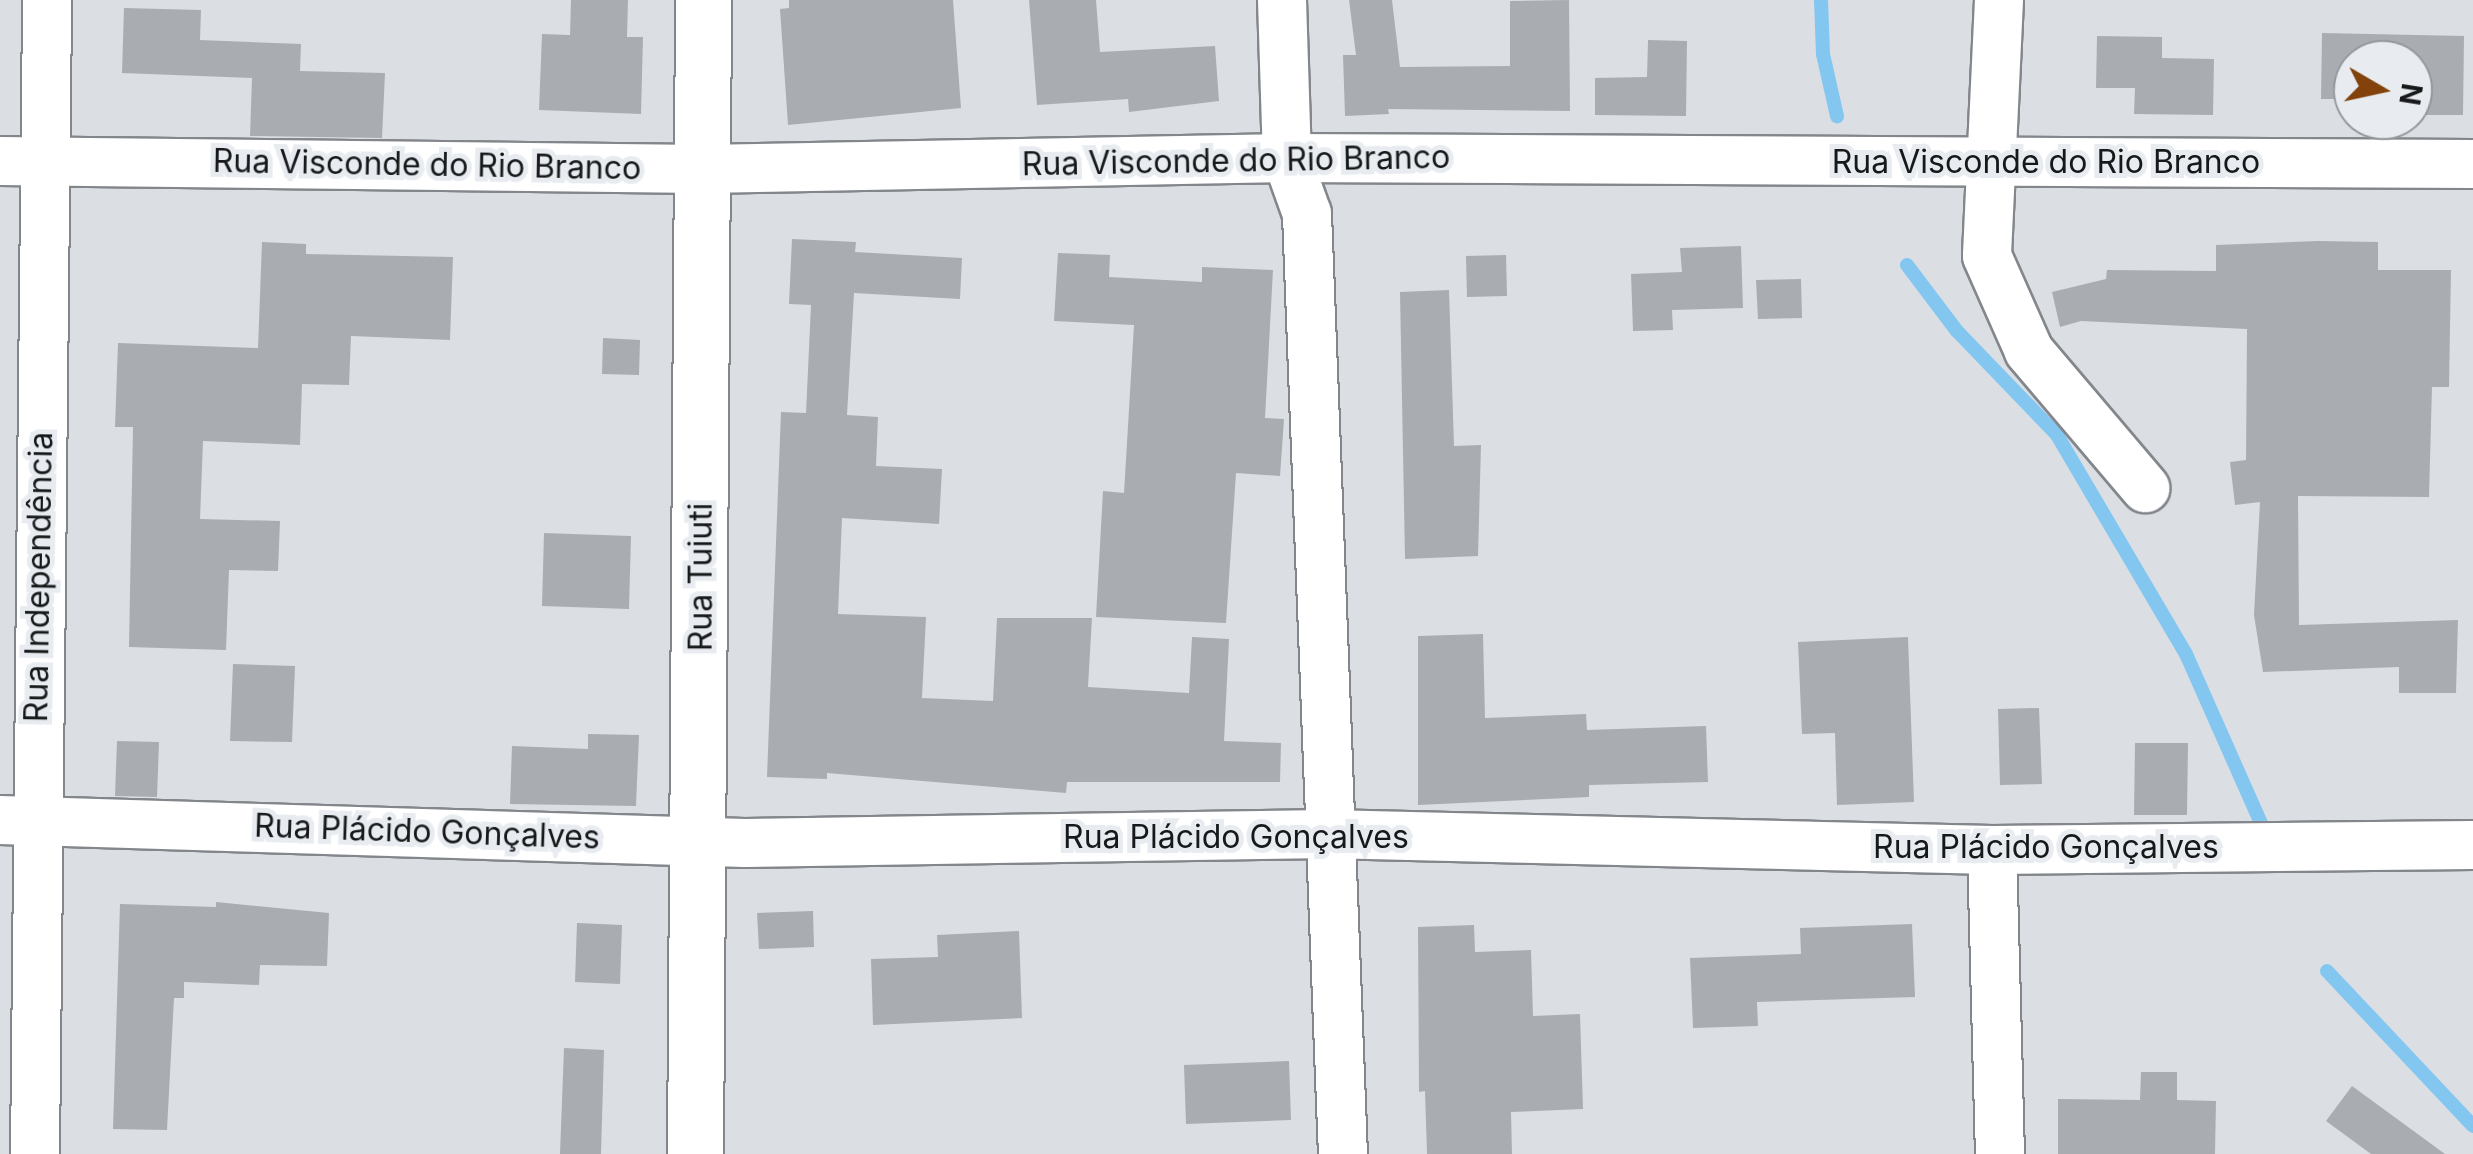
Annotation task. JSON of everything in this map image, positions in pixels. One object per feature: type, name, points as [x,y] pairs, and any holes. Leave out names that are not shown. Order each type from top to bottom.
[{"type":"main road","name":"Rua Tuiuti","points":[[695,1154],[704,0]]},
{"type":"street","name":"Rua Independência","points":[[35,1154],[18,819],[22,160],[46,0]]},
{"type":"street","points":[[1282,0],[1287,158],[1308,214],[1327,834],[1342,1154]]},
{"type":"street","points":[[1999,0],[1987,256],[2029,351],[2145,488]]},
{"type":"street","name":"Rua Visconde do Rio Branco","points":[[22,160],[704,169],[1287,158],[2473,164]]},
{"type":"street","name":"Rua Plácido Gonçalves","points":[[18,819],[700,841],[1327,834],[1992,850],[2473,845]]},
{"type":"street","points":[[1992,850],[2000,1154]]},
{"type":"building","points":[[571,0],[628,0],[627,37],[643,37],[641,114],[539,110],[542,34],[570,35]]},
{"type":"building","points":[[789,0],[953,0],[961,108],[788,125],[780,9],[789,8]]},
{"type":"building","points":[[1029,0],[1096,0],[1100,52],[1215,46],[1219,101],[1129,112],[1128,99],[1037,105]]},
{"type":"building","points":[[1349,0],[1392,0],[1400,67],[1510,66],[1510,1],[1569,0],[1570,111],[1388,109],[1389,114],[1345,116],[1343,55],[1356,55]]},
{"type":"building","points":[[124,8],[201,10],[200,40],[301,44],[300,71],[385,73],[382,138],[250,136],[252,78],[122,73]]},
{"type":"building","points":[[2322,33],[2464,36],[2463,115],[2433,115],[2433,40],[2333,40],[2333,99],[2321,99]]},
{"type":"building","points":[[2097,36],[2162,37],[2162,58],[2214,59],[2213,115],[2134,114],[2135,88],[2096,88]]},
{"type":"building","points":[[1648,40],[1687,41],[1686,116],[1595,115],[1595,78],[1647,77]]},
{"type":"building","points":[[792,239],[856,242],[855,252],[962,258],[960,299],[854,293],[847,415],[878,417],[876,466],[942,469],[939,524],[842,518],[838,614],[926,617],[922,698],[993,701],[997,618],[1092,618],[1088,687],[1189,693],[1192,637],[1229,639],[1224,741],[1281,743],[1280,782],[1067,782],[1066,793],[827,773],[827,779],[767,777],[781,412],[806,413],[811,305],[789,304]]},
{"type":"building","points":[[262,242],[306,244],[306,254],[453,257],[450,340],[351,336],[349,385],[302,384],[300,445],[203,441],[200,519],[280,521],[278,571],[229,570],[226,650],[129,647],[133,427],[115,427],[118,343],[258,348]]},
{"type":"building","points":[[2378,242],[2378,270],[2451,270],[2449,387],[2432,387],[2429,497],[2298,496],[2299,625],[2458,620],[2456,693],[2399,693],[2399,667],[2263,672],[2254,615],[2260,502],[2235,505],[2230,462],[2246,460],[2247,329],[2081,321],[2060,327],[2052,292],[2106,279],[2107,270],[2216,271],[2216,245]]},
{"type":"building","points":[[1741,246],[1743,308],[1672,310],[1673,330],[1633,331],[1631,274],[1682,272],[1680,248]]},
{"type":"building","points":[[1058,253],[1110,255],[1109,277],[1202,282],[1202,267],[1273,270],[1265,418],[1284,419],[1280,476],[1236,473],[1226,623],[1096,617],[1103,491],[1124,493],[1134,325],[1054,321]]},
{"type":"building","points":[[1506,255],[1507,296],[1467,297],[1466,256]]},
{"type":"building","points":[[1801,279],[1802,318],[1758,319],[1756,280]]},
{"type":"building","points":[[1449,290],[1454,446],[1481,445],[1478,556],[1405,559],[1400,292]]},
{"type":"building","points":[[603,338],[640,340],[639,375],[602,374]]},
{"type":"building","points":[[544,533],[631,536],[629,609],[542,606]]},
{"type":"building","points":[[1483,634],[1485,718],[1586,714],[1587,730],[1706,726],[1708,782],[1589,785],[1589,797],[1418,805],[1418,636]]},
{"type":"building","points":[[1908,637],[1914,802],[1837,805],[1835,733],[1802,734],[1798,642]]},
{"type":"building","points":[[233,664],[295,666],[292,742],[230,741]]},
{"type":"building","points":[[2039,708],[2042,784],[2000,785],[1998,709]]},
{"type":"building","points":[[588,734],[639,735],[636,806],[510,804],[512,746],[588,749]]},
{"type":"building","points":[[117,741],[159,742],[157,797],[115,796]]},
{"type":"building","points":[[2135,743],[2188,743],[2187,815],[2134,815]]},
{"type":"building","points":[[216,902],[329,913],[327,966],[260,965],[259,985],[184,982],[184,998],[174,998],[167,1130],[113,1129],[120,904],[216,907]]},
{"type":"building","points":[[813,911],[814,947],[759,949],[757,913]]},
{"type":"building","points":[[577,923],[622,925],[620,984],[575,982]]},
{"type":"building","points":[[1912,924],[1915,997],[1757,1002],[1758,1026],[1693,1028],[1690,958],[1801,954],[1800,928]]},
{"type":"building","points":[[1474,925],[1475,952],[1531,950],[1533,1016],[1580,1014],[1583,1109],[1511,1112],[1512,1154],[1427,1154],[1425,1091],[1419,1092],[1418,927]]},
{"type":"building","points":[[1019,931],[1022,1018],[873,1025],[871,959],[938,957],[937,935]]},
{"type":"building","points":[[564,1048],[604,1050],[601,1154],[560,1154]]},
{"type":"building","points":[[1289,1061],[1291,1120],[1186,1124],[1184,1065]]},
{"type":"building","points":[[2141,1072],[2177,1072],[2177,1100],[2216,1101],[2215,1154],[2058,1154],[2058,1099],[2140,1100]]},
{"type":"building","points":[[2352,1086],[2445,1154],[2371,1154],[2326,1121]]},
{"type":"waterway","points":[[1821,0],[1823,54],[1837,116]]},
{"type":"waterway","points":[[1907,265],[1957,331],[2057,435],[2186,654],[2261,823]]},
{"type":"waterway","points":[[2327,971],[2473,1126]]}]
